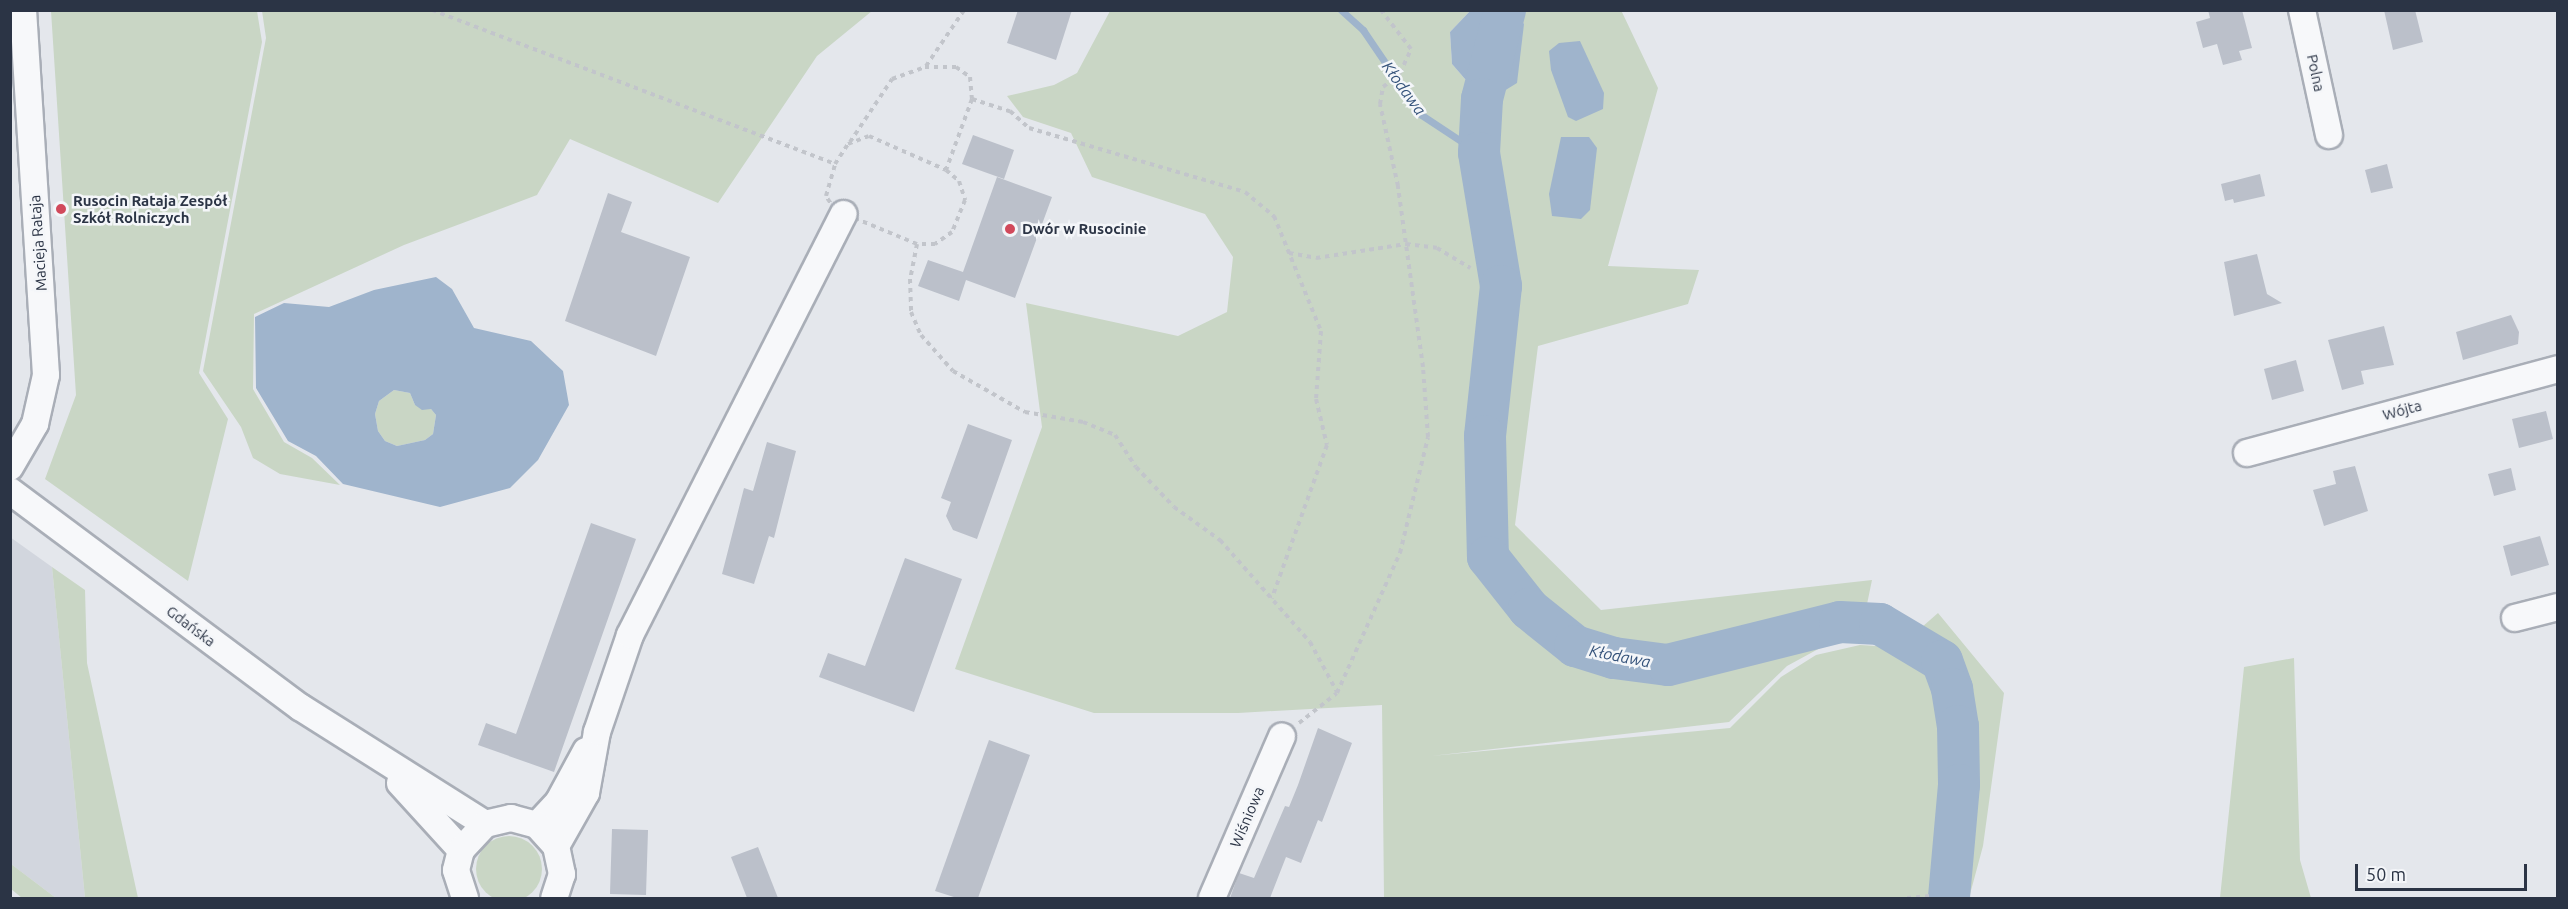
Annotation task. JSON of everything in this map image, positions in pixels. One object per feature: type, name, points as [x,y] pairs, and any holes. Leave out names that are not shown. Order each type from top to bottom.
[{"type":"street","name":"Macieja Rataja","points":[[10,467],[35,424],[46,375],[23,10]]},
{"type":"street","name":"Polna","points":[[2302,10],[2329,135]]},
{"type":"street","points":[[556,846],[586,793],[597,732],[630,635],[844,213]]},
{"type":"street","name":"Wójta","points":[[2247,453],[2558,369]]},
{"type":"street","name":"Gdańska","points":[[10,491],[300,707],[375,757],[485,824]]},
{"type":"street","points":[[2515,618],[2558,607]]},
{"type":"street","points":[[537,825],[559,801],[597,732]]},
{"type":"street","name":"Wiśniowa","points":[[1212,898],[1282,736]]},
{"type":"street","name":"Gdańska","points":[[375,757],[460,850]]},
{"type":"street","points":[[465,898],[456,870],[460,850],[485,824],[511,818],[537,825],[556,846],[562,874],[560,895]]},
{"type":"path","points":[[432,10],[835,165]]},
{"type":"path","points":[[925,67],[964,10]]},
{"type":"path","points":[[1282,736],[1337,693],[1400,553],[1428,437],[1423,367],[1406,244],[1380,104],[1383,87],[1400,73],[1411,49],[1381,10]]},
{"type":"path","points":[[849,144],[869,136],[946,170],[959,181],[965,200],[952,232],[935,244],[917,244],[835,210],[826,196],[835,165],[892,79],[925,67],[956,67],[970,77],[972,99],[946,170]]},
{"type":"path","points":[[972,99],[1010,111],[1029,128],[1245,192],[1275,216],[1320,331],[1316,399],[1327,445],[1272,598]]},
{"type":"path","points":[[917,244],[910,279],[911,312],[921,335],[953,371],[1025,412],[1083,422],[1115,435],[1136,467],[1174,507],[1220,540],[1310,642],[1337,693]]},
{"type":"path","points":[[1288,253],[1316,258],[1406,244],[1437,248],[1470,268]]},
{"type":"path","points":[[1906,898],[1930,896]]},
{"type":"shaded area","points":[[10,537],[52,567],[85,898],[56,898],[11,864]]},
{"type":"green space","points":[[262,10],[872,11],[817,56],[718,203],[570,139],[537,195],[404,245],[254,314],[253,389],[284,442],[312,458],[340,485],[280,474],[253,458],[241,427],[203,371],[266,38]]},
{"type":"green space","points":[[1621,10],[1658,88],[1608,266],[1699,270],[1688,304],[1538,346],[1515,525],[1601,610],[1872,580],[1860,638],[1822,647],[1787,666],[1729,722],[1431,756],[1730,728],[1781,677],[1816,655],[1860,645],[1892,647],[1898,654],[1898,648],[1938,613],[2004,693],[1983,846],[1969,898],[1384,898],[1382,705],[1238,713],[1094,713],[955,669],[1042,427],[1026,303],[1178,336],[1227,312],[1233,257],[1205,214],[1092,177],[1071,133],[1023,117],[1007,96],[1054,85],[1077,73],[1110,11],[1470,11],[1450,32],[1452,64],[1465,79],[1484,88],[1524,24],[1515,11]]},
{"type":"green space","points":[[51,11],[257,11],[262,42],[199,373],[228,419],[188,581],[45,479],[76,395]]},
{"type":"green space","points":[[394,390],[410,393],[415,405],[431,409],[436,415],[433,434],[425,440],[397,446],[385,441],[378,431],[375,414],[379,401]]},
{"type":"green space","points":[[52,567],[85,590],[87,663],[138,898],[85,898]]},
{"type":"green space","points":[[2294,658],[2300,860],[2311,898],[2220,898],[2244,667]]},
{"type":"green space","points":[[502,836],[516,836],[528,841],[537,850],[542,869],[540,882],[533,893],[516,902],[502,902],[490,897],[481,888],[476,876],[476,862],[481,850],[490,841]]},
{"type":"green space","points":[[11,864],[56,898],[22,898],[11,889]]},
{"type":"water","points":[[1470,11],[1515,11],[1524,24],[1517,83],[1504,91],[1465,79],[1452,64],[1450,32]]},
{"type":"water","points":[[1580,41],[1604,93],[1603,109],[1576,121],[1568,117],[1551,70],[1549,51],[1559,43]]},
{"type":"water","points":[[1561,137],[1589,137],[1597,148],[1590,210],[1581,219],[1552,216],[1549,194]]},
{"type":"water","points":[[436,277],[452,289],[474,328],[531,341],[563,371],[569,405],[538,460],[510,488],[440,507],[343,484],[316,456],[288,441],[256,388],[255,317],[284,303],[329,307],[374,290]],"holes":[[[394,390],[410,393],[415,405],[422,410],[431,409],[436,415],[433,434],[425,440],[397,446],[385,441],[378,431],[375,414],[379,401]]]},
{"type":"building","points":[[1018,10],[1072,10],[1056,60],[1007,43]]},
{"type":"building","points":[[2208,10],[2242,10],[2252,48],[2239,51],[2242,60],[2223,65],[2217,44],[2203,48],[2196,22],[2210,18]]},
{"type":"building","points":[[2384,10],[2415,10],[2423,42],[2393,50]]},
{"type":"building","points":[[973,135],[1014,150],[1004,179],[962,164]]},
{"type":"building","points":[[2387,164],[2393,188],[2371,193],[2365,170]]},
{"type":"building","points":[[2260,174],[2265,196],[2234,203],[2233,199],[2225,201],[2221,184]]},
{"type":"building","name":"Dwór w Rusocinie","points":[[997,177],[1052,197],[1015,298],[966,280],[959,301],[918,286],[928,260],[963,272]]},
{"type":"building","points":[[608,193],[632,202],[621,232],[690,257],[656,356],[565,321]]},
{"type":"building","points":[[2257,254],[2267,294],[2282,303],[2234,316],[2224,262]]},
{"type":"building","points":[[2511,315],[2519,332],[2518,344],[2463,360],[2456,332]]},
{"type":"building","points":[[2384,326],[2394,365],[2361,371],[2364,384],[2342,390],[2328,340]]},
{"type":"building","points":[[2296,360],[2304,391],[2272,400],[2264,369]]},
{"type":"building","points":[[2546,411],[2553,439],[2519,448],[2512,419]]},
{"type":"building","points":[[968,424],[1012,440],[977,539],[953,530],[946,516],[951,502],[941,498]]},
{"type":"building","points":[[767,442],[796,451],[774,538],[769,536],[754,584],[722,574],[744,488],[753,491]]},
{"type":"building","points":[[2355,466],[2368,511],[2324,526],[2313,490],[2336,484],[2333,471]]},
{"type":"building","points":[[2511,468],[2516,490],[2494,496],[2488,474]]},
{"type":"building","points":[[591,523],[636,539],[554,772],[478,745],[486,723],[516,734]]},
{"type":"building","points":[[2540,536],[2549,565],[2511,576],[2503,546]]},
{"type":"building","points":[[905,558],[962,579],[914,712],[819,677],[828,653],[865,666]]},
{"type":"building","points":[[1318,728],[1352,743],[1322,822],[1318,820],[1301,863],[1286,857],[1270,898],[1230,898],[1239,873],[1254,878],[1285,806],[1289,807]]},
{"type":"building","points":[[989,740],[1030,755],[978,898],[957,898],[935,891]]},
{"type":"building","points":[[612,829],[648,830],[646,895],[610,894]]},
{"type":"building","points":[[758,847],[778,898],[747,898],[731,857]]},
{"type":"waterway","name":"Kłodawa","points":[[1341,10],[1363,30],[1420,114],[1479,153]]},
{"type":"waterway","name":"Kłodawa","points":[[1505,10],[1482,99],[1479,153],[1501,286],[1485,436],[1488,557],[1529,609],[1575,646],[1614,658],[1668,665],[1840,622],[1880,624],[1942,661],[1952,689],[1958,726],[1959,785],[1949,898]]},
{"type":"place","name":"Rusocin Rataja Zespół Szkół Rolniczych","points":[[61,209]]},
{"type":"place","name":"Dwór w Rusocinie","points":[[1010,229]]}]
